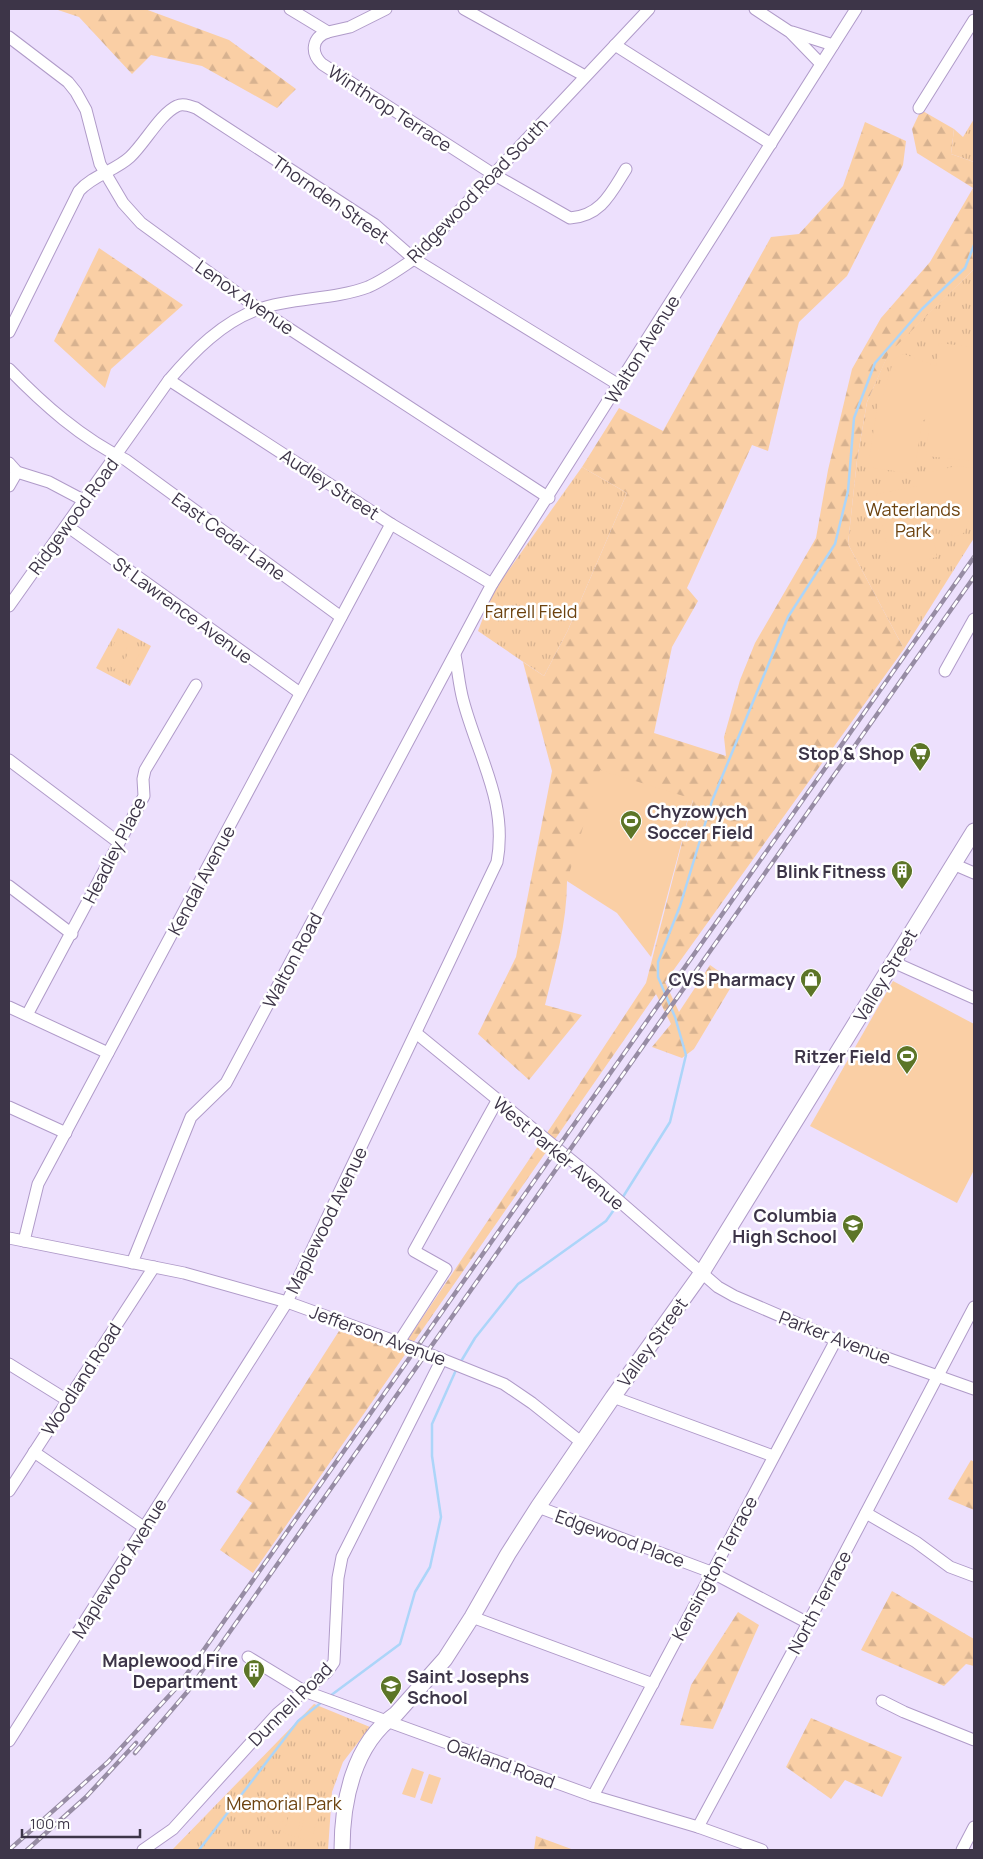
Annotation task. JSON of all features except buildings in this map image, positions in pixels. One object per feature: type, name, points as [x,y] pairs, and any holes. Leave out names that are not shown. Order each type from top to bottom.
[{"type":"main road","name":"Valley Street","points":[[342,1850],[344,1807],[354,1772],[370,1742],[386,1721],[396,1714],[445,1659],[472,1617],[506,1556],[581,1442],[702,1274],[974,831]]},
{"type":"street","points":[[290,9],[328,32],[350,27],[386,9]]},
{"type":"street","points":[[464,9],[585,76]]},
{"type":"street","name":"Ridgewood Road South","points":[[137,426],[169,380],[206,341],[235,321],[259,309],[296,300],[364,288],[384,279],[414,259],[649,9]]},
{"type":"street","points":[[755,9],[770,12],[821,64]]},
{"type":"street","name":"Walton Avenue","points":[[456,655],[492,584],[549,498],[856,9]]},
{"type":"street","points":[[919,108],[974,20]]},
{"type":"street","name":"Winthrop Terrace","points":[[328,32],[320,35],[314,44],[315,55],[322,64],[493,174]]},
{"type":"street","points":[[790,32],[833,45]]},
{"type":"street","name":"Lenox Avenue","points":[[9,37],[68,82],[76,92],[86,110],[92,128],[94,147],[104,174],[123,203],[141,223],[259,309],[549,498]]},
{"type":"street","points":[[615,45],[771,144]]},
{"type":"street","name":"Thornden Street","points":[[104,174],[130,158],[170,111],[178,105],[185,104],[196,108],[374,224],[414,259],[619,385]]},
{"type":"street","points":[[493,174],[570,218],[581,217],[595,211],[604,204],[626,169]]},
{"type":"street","points":[[9,332],[79,191],[88,182],[104,174]]},
{"type":"street","name":"East Cedar Lane","points":[[9,368],[38,399],[341,617]]},
{"type":"street","name":"Audley Street","points":[[169,380],[392,524],[492,584]]},
{"type":"street","name":"Ridgewood Road","points":[[9,606],[137,426]]},
{"type":"street","points":[[9,463],[17,472],[49,482],[84,500]]},
{"type":"street","points":[[9,486],[17,472]]},
{"type":"street","name":"Kendal Avenue","points":[[24,1241],[38,1184],[392,524]]},
{"type":"street","name":"St Lawrence Avenue","points":[[67,526],[300,694]]},
{"type":"street","points":[[945,671],[974,618]]},
{"type":"street","name":"Maplewood Avenue","points":[[9,1741],[287,1302],[497,862],[500,841],[497,805],[463,700],[456,655]]},
{"type":"street","name":"Walton Road","points":[[132,1263],[191,1117],[198,1108],[218,1094],[226,1082],[456,655]]},
{"type":"street","name":"Headley Place","points":[[27,1016],[144,796],[143,779],[145,770],[196,685]]},
{"type":"street","points":[[9,760],[118,842]]},
{"type":"street","points":[[953,864],[974,873]]},
{"type":"street","points":[[9,886],[72,934]]},
{"type":"street","points":[[893,962],[974,998]]},
{"type":"street","points":[[9,1007],[108,1053]]},
{"type":"street","name":"West Parker Avenue","points":[[416,1033],[614,1197],[702,1274]]},
{"type":"street","points":[[399,1342],[446,1269],[414,1251],[497,1101]]},
{"type":"street","points":[[9,1107],[66,1133]]},
{"type":"street","name":"Jefferson Avenue","points":[[9,1238],[184,1273],[287,1302],[399,1342],[466,1368],[510,1388],[581,1442]]},
{"type":"street","name":"Woodland Road","points":[[9,1491],[154,1267]]},
{"type":"street","name":"Parker Avenue","points":[[702,1274],[734,1296],[836,1340],[974,1389]]},
{"type":"street","name":"North Terrace","points":[[698,1827],[808,1623],[974,1307]]},
{"type":"street","name":"Kensington Terrace","points":[[593,1796],[836,1340]]},
{"type":"street","name":"Dunnell Road","points":[[143,1850],[173,1830],[277,1714],[309,1693],[334,1662],[338,1578],[342,1557],[442,1359]]},
{"type":"street","points":[[9,1364],[67,1400]]},
{"type":"street","points":[[613,1397],[773,1456]]},
{"type":"street","points":[[34,1452],[145,1528]]},
{"type":"street","name":"Edgewood Place","points":[[538,1507],[711,1572],[808,1623]]},
{"type":"street","points":[[866,1513],[916,1542],[950,1567],[974,1576]]},
{"type":"street","points":[[472,1617],[653,1684]]},
{"type":"street","name":"Oakland Road","points":[[248,1657],[309,1693],[593,1796],[698,1827],[762,1850]]},
{"type":"street","points":[[882,1700],[904,1712],[974,1740]]},
{"type":"street","points":[[962,1850],[974,1826]]},
{"type":"green space","points":[[55,9],[145,9],[229,40],[296,89],[277,108],[202,66],[151,55],[132,74],[79,17]]},
{"type":"green space","points":[[921,110],[954,129],[951,154],[974,162],[974,269],[889,353],[867,402],[857,460],[848,544],[904,649],[665,982],[679,1012],[710,965],[734,982],[694,1049],[682,1058],[652,1047],[671,1024],[656,994],[253,1573],[220,1550],[252,1503],[236,1492],[339,1331],[400,1351],[646,983],[693,800],[567,881],[563,928],[545,1005],[582,1015],[529,1080],[478,1034],[516,957],[552,771],[523,662],[544,676],[568,630],[627,493],[582,467],[619,408],[663,431],[771,237],[799,234],[843,186],[865,122],[906,141],[903,165],[847,276],[799,322],[768,451],[752,445],[687,588],[698,601],[672,647],[654,733],[726,756],[724,737],[740,680],[755,643],[816,538],[828,470],[852,369],[881,318],[930,262],[973,188],[917,153],[912,129]]},
{"type":"green space","points":[[974,119],[974,162],[951,154],[954,129],[963,137]]},
{"type":"green space","points":[[99,248],[183,305],[111,369],[105,388],[54,341]]},
{"type":"green space","name":"Waterlands Park","points":[[974,269],[974,538],[904,649],[848,544],[857,460],[867,402],[889,352]]},
{"type":"green space","points":[[939,343],[974,347],[974,461],[926,456],[930,417],[922,421],[914,474],[868,467],[879,395],[883,395],[894,359],[904,354],[936,366]]},
{"type":"green space","points":[[956,466],[974,468],[974,504],[965,532],[956,537],[931,526],[937,557],[891,567],[876,494],[918,486],[932,472]]},
{"type":"green space","name":"Farrell Field","points":[[582,467],[627,493],[568,630],[544,676],[478,631],[493,592]]},
{"type":"green space","points":[[118,628],[151,646],[130,686],[96,668]]},
{"type":"green space","points":[[117,638],[129,644],[115,669],[104,663]]},
{"type":"green space","points":[[132,646],[141,651],[127,676],[119,671]]},
{"type":"green space","name":"Chyzowych Soccer Field","points":[[600,770],[693,799],[651,957],[617,913],[567,881]]},
{"type":"green space","name":"Ritzer Field","points":[[893,981],[974,1024],[974,1170],[957,1203],[810,1126]]},
{"type":"green space","points":[[971,1460],[974,1462],[974,1510],[948,1499]]},
{"type":"green space","points":[[892,1591],[974,1639],[974,1666],[966,1664],[944,1686],[861,1650]]},
{"type":"green space","points":[[738,1612],[759,1625],[713,1729],[680,1725],[691,1685]]},
{"type":"green space","name":"Memorial Park","points":[[314,1704],[370,1727],[343,1762],[332,1792],[328,1850],[172,1850]]},
{"type":"green space","points":[[811,1718],[902,1757],[882,1797],[845,1780],[831,1799],[786,1767]]},
{"type":"green space","points":[[412,1768],[424,1772],[415,1798],[402,1794]]},
{"type":"green space","points":[[429,1774],[441,1778],[432,1804],[420,1800]]},
{"type":"green space","points":[[277,1801],[289,1806],[279,1832],[267,1827]]},
{"type":"green space","points":[[292,1807],[304,1811],[295,1837],[283,1833]]},
{"type":"green space","points":[[307,1812],[319,1816],[310,1842],[298,1838]]},
{"type":"green space","points":[[536,1836],[574,1850],[534,1850]]},
{"type":"waterway","points":[[621,1200],[670,1122],[686,1055],[675,1017],[658,977],[658,962],[680,906],[712,801],[788,617],[835,544],[848,491],[854,418],[875,363],[922,309],[965,268],[974,245]]},
{"type":"waterway","points":[[460,1363],[475,1338],[518,1284],[606,1221],[618,1204]]},
{"type":"waterway","points":[[330,1696],[400,1644],[415,1592],[430,1567],[441,1517],[432,1456],[432,1424],[456,1370]]},
{"type":"waterway","points":[[199,1850],[298,1721],[322,1702]]},
{"type":"railway","points":[[9,1850],[108,1762],[179,1685],[974,557]]},
{"type":"railway","points":[[135,1753],[188,1691],[974,577]]},
{"type":"railway","points":[[27,1850],[86,1797],[136,1743]]},
{"type":"place","name":"Stop & Shop","points":[[920,772]]},
{"type":"place","name":"Chyzowych Soccer Field","points":[[631,840]]},
{"type":"place","name":"Blink Fitness","points":[[902,890]]},
{"type":"place","name":"CVS Pharmacy","points":[[811,998]]},
{"type":"place","name":"Ritzer Field","points":[[907,1075]]},
{"type":"place","name":"Columbia High School","points":[[853,1244]]},
{"type":"place","name":"Maplewood Fire Department","points":[[254,1689]]},
{"type":"place","name":"Saint Josephs School","points":[[391,1705]]}]
